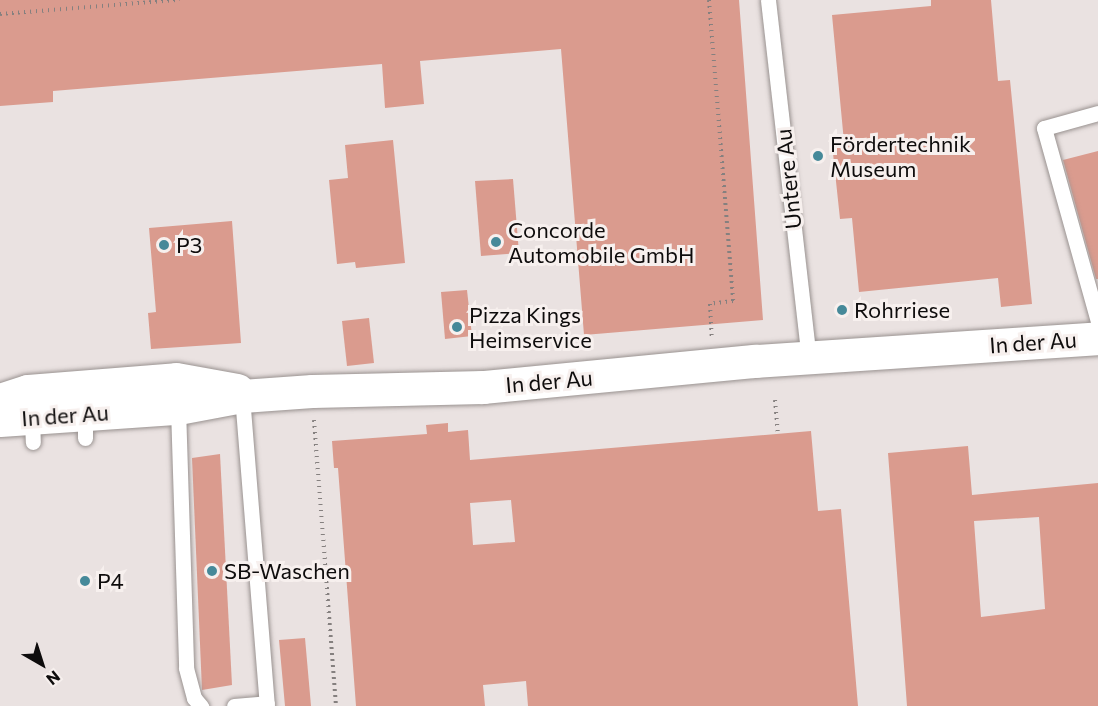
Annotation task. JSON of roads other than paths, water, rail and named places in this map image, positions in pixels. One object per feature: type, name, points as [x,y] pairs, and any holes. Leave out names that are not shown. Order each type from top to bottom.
[{"type":"street","name":"In der Au","points":[[0,420],[32,430],[85,426],[251,395],[312,390],[483,387],[809,358],[1098,338]]},
{"type":"street","points":[[0,400],[28,391],[176,379],[251,395]]},
{"type":"lane","name":"Untere Au","points":[[768,0],[809,358]]},
{"type":"lane","points":[[1098,113],[1044,128],[1098,321]]},
{"type":"lane","points":[[234,706],[267,705],[251,395]]},
{"type":"lane","points":[[178,408],[186,668],[194,698],[201,706]]},
{"type":"place","name":"Fördertechnik Museum","points":[[818,156]]},
{"type":"place","name":"Concorde Automobile GmbH","points":[[496,242]]},
{"type":"place","name":"P3","points":[[164,245]]},
{"type":"place","name":"Rohrriese","points":[[842,310]]},
{"type":"place","name":"Pizza Kings Heimservice","points":[[457,327]]},
{"type":"place","name":"SB-Waschen","points":[[212,571]]},
{"type":"place","name":"P4","points":[[85,581]]}]
